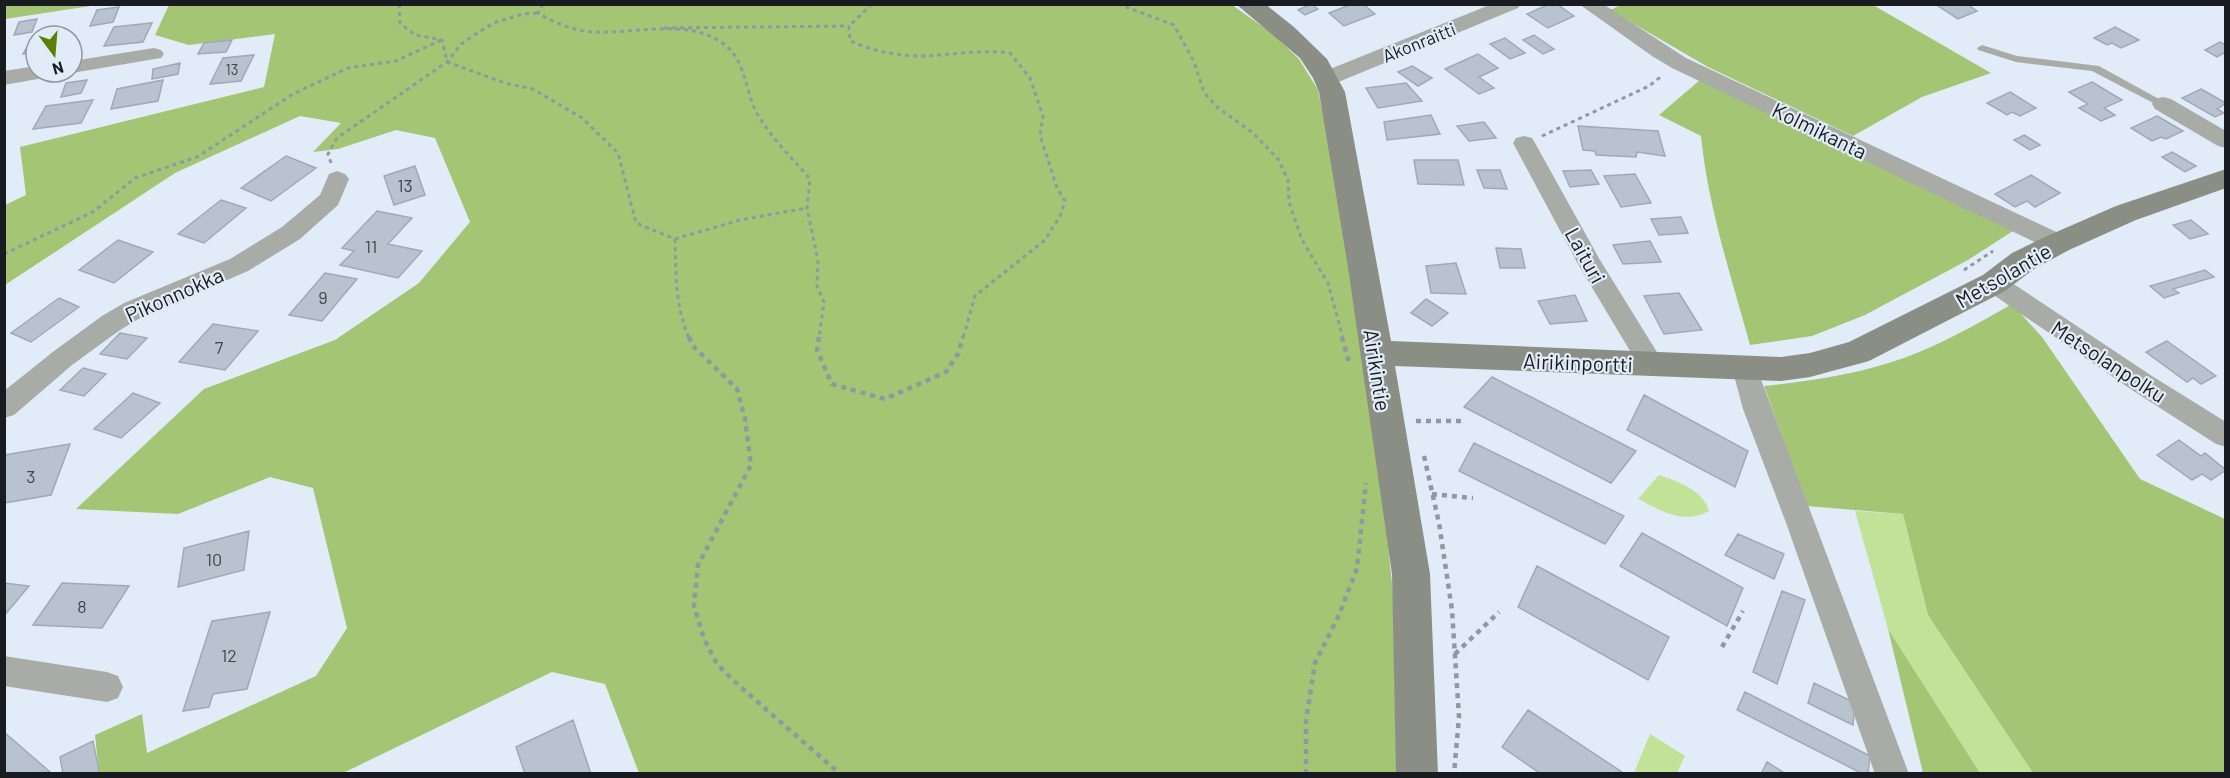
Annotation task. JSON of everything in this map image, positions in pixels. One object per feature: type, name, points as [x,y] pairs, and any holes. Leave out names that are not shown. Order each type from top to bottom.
[{"type":"street","name":"Airikintie","points":[[1248,4],[1287,33],[1311,55],[1328,78],[1361,255],[1411,574],[1418,774]]},
{"type":"street","name":"Akonraitti","points":[[1328,78],[1511,4]]},
{"type":"street","name":"Kolmikanta","points":[[1590,4],[1659,52],[1679,63],[2058,243]]},
{"type":"street","points":[[84,65],[154,54]]},
{"type":"street","points":[[4,78],[24,75]]},
{"type":"street","points":[[2163,104],[2226,141]]},
{"type":"street","name":"Laituri","points":[[1524,143],[1590,264],[1651,364]]},
{"type":"street","name":"Pikonnokka","points":[[4,407],[63,358],[111,323],[133,310],[239,265],[291,233],[330,199],[337,178]]},
{"type":"street","name":"Metsolantie","points":[[1781,369],[1810,365],[1858,352],[1994,283],[2023,261],[2058,243],[2127,213],[2226,178]]},
{"type":"street","name":"Metsolanpolku","points":[[1994,283],[2226,436]]},
{"type":"street","name":"Airikinportti","points":[[1375,351],[1401,355],[1781,369]]},
{"type":"street","points":[[1745,368],[1757,409],[1803,528],[1892,774]]},
{"type":"street","points":[[4,671],[107,687]]},
{"type":"lane","points":[[1982,48],[2016,59],[2096,68],[2163,104]]},
{"type":"path","points":[[399,4],[400,22],[408,30],[415,35],[442,40]]},
{"type":"path","points":[[538,13],[543,4]]},
{"type":"path","points":[[337,178],[328,154],[337,138],[447,62],[461,44],[496,22],[523,14],[538,13],[546,18],[591,32],[706,24],[742,28],[806,29],[849,26],[872,4]]},
{"type":"path","points":[[1118,4],[1174,25],[1194,63],[1204,92],[1217,107],[1253,133],[1278,159],[1288,180],[1289,202],[1302,240],[1328,283],[1351,371]]},
{"type":"path","points":[[655,29],[699,33],[726,44],[739,62],[749,96],[758,114],[780,147],[810,179],[807,208],[819,261],[817,286],[824,302],[817,350],[832,384],[885,399],[946,372],[957,354],[975,296],[1045,240],[1060,216],[1065,201],[1057,188],[1040,135],[1043,116],[1030,78],[1010,53],[987,50],[921,56],[874,51],[850,41],[849,26]]},
{"type":"path","points":[[442,40],[447,62]]},
{"type":"path","points":[[4,254],[93,212],[135,177],[197,158],[293,94],[348,68],[396,61],[442,40]]},
{"type":"path","points":[[447,62],[505,83],[532,89],[582,118],[618,153],[636,223],[675,239],[707,227],[762,214],[807,208]]},
{"type":"path","points":[[1524,143],[1570,124],[1648,86],[1679,63]]},
{"type":"path","points":[[1960,273],[2031,230]]},
{"type":"path","points":[[675,239],[676,286],[680,317],[692,345],[737,389],[745,419],[750,465],[698,565],[694,606],[704,639],[717,664],[735,682],[840,774]]},
{"type":"path","points":[[1416,421],[1464,421]]},
{"type":"path","points":[[1306,774],[1306,720],[1316,663],[1339,615],[1357,568],[1367,477]]},
{"type":"path","points":[[1432,494],[1473,498]]},
{"type":"path","points":[[1722,647],[1743,611]]},
{"type":"path","points":[[1455,654],[1499,612]]},
{"type":"green space","points":[[5,4],[97,4],[97,5],[5,19]]},
{"type":"green space","points":[[1623,4],[1873,5],[1991,73],[1922,97],[1853,136],[1708,67],[1610,10]]},
{"type":"green space","points":[[169,5],[1232,5],[1273,34],[1299,59],[1318,90],[1334,168],[1382,485],[1394,603],[1398,773],[639,773],[605,684],[552,672],[343,773],[99,773],[95,735],[142,714],[147,753],[316,676],[347,628],[313,488],[270,477],[178,514],[76,509],[204,389],[335,340],[419,283],[470,222],[435,138],[396,130],[338,149],[313,152],[341,123],[300,116],[175,173],[5,285],[5,205],[26,195],[20,147],[264,87],[275,34],[189,45],[155,35]]},
{"type":"green space","points":[[1700,80],[2016,229],[1968,260],[1865,315],[1812,336],[1750,345],[1715,215],[1701,136],[1659,115]]},
{"type":"green space","points":[[2012,304],[2042,337],[2140,479],[2225,519],[2225,773],[2033,773],[1928,615],[1903,514],[1807,506],[1764,386],[1835,376],[1904,358],[1946,340]]},
{"type":"green space","points":[[1659,475],[1696,492],[1709,511],[1690,517],[1681,517],[1664,512],[1638,499]]},
{"type":"green space","points":[[1855,511],[1903,514],[1928,615],[2033,773],[1980,773],[1888,629]]},
{"type":"green space","points":[[1888,629],[1980,773],[1923,773]]},
{"type":"green space","points":[[1650,734],[1685,756],[1677,773],[1634,773]]},
{"type":"building","points":[[1311,4],[1318,9],[1305,15],[1298,10]]},
{"type":"building","points":[[1352,4],[1363,4],[1375,14],[1344,26],[1329,13]]},
{"type":"building","points":[[1549,4],[1557,4],[1574,16],[1548,28],[1527,14]]},
{"type":"building","points":[[1935,4],[1967,4],[1977,11],[1958,19]]},
{"type":"building","points":[[119,7],[113,22],[90,26],[97,10]]},
{"type":"building","points":[[37,19],[35,24],[24,24],[24,33],[14,35],[19,22]]},
{"type":"building","points":[[152,23],[143,42],[104,46],[114,27]]},
{"type":"building","points":[[2115,27],[2139,40],[2121,48],[2112,43],[2107,45],[2094,38]]},
{"type":"building","points":[[1534,35],[1554,49],[1543,54],[1523,40]]},
{"type":"building","points":[[1505,38],[1525,53],[1510,59],[1490,44]]},
{"type":"building","points":[[232,40],[226,52],[198,54],[204,43]]},
{"type":"building","points":[[2220,42],[2226,45],[2226,52],[2217,57],[2205,50]]},
{"type":"building","points":[[1478,54],[1498,68],[1479,77],[1494,88],[1479,94],[1445,69]]},
{"type":"building","points":[[254,55],[241,81],[210,84],[223,58]]},
{"type":"building","points":[[180,63],[178,74],[152,79],[153,69]]},
{"type":"building","points":[[1412,66],[1432,78],[1418,86],[1398,72]]},
{"type":"building","points":[[84,80],[87,80],[81,93],[61,97],[66,84],[84,84]]},
{"type":"building","points":[[163,80],[158,101],[111,109],[117,89]]},
{"type":"building","points":[[2092,82],[2122,100],[2104,108],[2115,115],[2101,121],[2079,108],[2088,104],[2069,92]]},
{"type":"building","points":[[1406,83],[1422,101],[1378,108],[1366,88]]},
{"type":"building","points":[[2201,89],[2226,103],[2217,109],[2224,113],[2215,117],[2182,98]]},
{"type":"building","points":[[2010,92],[2036,108],[2020,116],[2012,112],[2007,115],[1987,103]]},
{"type":"building","points":[[93,100],[81,123],[33,129],[46,106]]},
{"type":"building","points":[[1431,115],[1440,134],[1387,140],[1384,122]]},
{"type":"building","points":[[2157,116],[2183,131],[2166,139],[2161,137],[2152,141],[2131,128]]},
{"type":"building","points":[[1484,122],[1496,138],[1469,141],[1457,126]]},
{"type":"building","points":[[1578,126],[1658,131],[1665,156],[1637,152],[1636,157],[1596,155],[1595,151],[1583,150]]},
{"type":"building","points":[[2024,135],[2040,145],[2030,150],[2014,140]]},
{"type":"building","points":[[2172,152],[2196,166],[2185,172],[2162,157]]},
{"type":"building","points":[[286,156],[316,168],[271,201],[241,188]]},
{"type":"building","points":[[1414,160],[1458,160],[1464,185],[1418,184]]},
{"type":"building","points":[[415,166],[425,195],[394,205],[384,176]]},
{"type":"building","points":[[1477,170],[1500,170],[1507,189],[1484,188]]},
{"type":"building","points":[[1591,170],[1599,184],[1570,187],[1563,171]]},
{"type":"building","points":[[1635,174],[1651,203],[1621,207],[1604,176]]},
{"type":"building","points":[[2031,175],[2060,193],[2035,207],[2027,201],[2015,207],[1995,194]]},
{"type":"building","points":[[221,200],[246,208],[204,243],[178,234]]},
{"type":"building","points":[[377,211],[412,218],[388,244],[422,251],[398,278],[340,265],[354,251],[342,248]]},
{"type":"building","points":[[1681,217],[1688,233],[1659,235],[1651,219]]},
{"type":"building","points":[[2191,220],[2208,234],[2190,239],[2173,225]]},
{"type":"building","points":[[118,240],[153,252],[114,283],[79,270]]},
{"type":"building","points":[[1650,241],[1661,262],[1623,264],[1613,245]]},
{"type":"building","points":[[1496,248],[1521,249],[1525,268],[1500,268]]},
{"type":"building","points":[[1456,263],[1466,294],[1431,293],[1426,266]]},
{"type":"building","points":[[2205,270],[2214,277],[2173,289],[2179,293],[2164,298],[2150,286]]},
{"type":"building","points":[[325,273],[357,279],[322,321],[289,315]]},
{"type":"building","points":[[1679,293],[1702,330],[1664,334],[1644,296]]},
{"type":"building","points":[[1575,295],[1587,321],[1550,324],[1538,301]]},
{"type":"building","points":[[59,298],[79,307],[31,342],[11,333]]},
{"type":"building","points":[[1426,299],[1448,313],[1432,326],[1411,313]]},
{"type":"building","points":[[213,324],[258,331],[225,370],[179,362]]},
{"type":"building","points":[[120,333],[147,338],[127,359],[100,354]]},
{"type":"building","points":[[2167,341],[2216,376],[2201,384],[2193,378],[2187,382],[2146,352]]},
{"type":"building","points":[[83,368],[106,374],[84,396],[60,390]]},
{"type":"building","points":[[1492,377],[1636,451],[1611,483],[1464,407]]},
{"type":"building","points":[[133,393],[160,403],[121,438],[94,429]]},
{"type":"building","points":[[1644,395],[1748,451],[1735,487],[1627,430]]},
{"type":"building","points":[[2179,440],[2201,456],[2205,453],[2226,470],[2211,480],[2202,474],[2192,480],[2157,455]]},
{"type":"building","points":[[1474,443],[1624,516],[1605,544],[1459,471]]},
{"type":"building","points":[[70,444],[51,495],[4,503],[5,455]]},
{"type":"building","points":[[249,531],[244,570],[178,587],[184,548]]},
{"type":"building","points":[[1642,533],[1743,588],[1727,626],[1620,566]]},
{"type":"building","points":[[1738,534],[1784,554],[1774,579],[1725,555]]},
{"type":"building","points":[[1537,566],[1669,637],[1648,680],[1518,607]]},
{"type":"building","points":[[4,583],[29,586],[4,616]]},
{"type":"building","points":[[62,583],[129,586],[102,628],[33,625]]},
{"type":"building","points":[[1782,591],[1805,600],[1777,684],[1753,672]]},
{"type":"building","points":[[270,612],[247,689],[213,694],[209,707],[183,711],[212,621]]},
{"type":"building","points":[[1814,683],[1855,703],[1853,725],[1808,703]]},
{"type":"building","points":[[1745,692],[1870,756],[1868,774],[1863,774],[1737,710]]},
{"type":"building","points":[[1528,710],[1625,774],[1541,774],[1502,747]]},
{"type":"building","points":[[573,720],[591,774],[525,774],[516,747]]},
{"type":"building","points":[[4,732],[50,772],[4,774]]},
{"type":"building","points":[[93,741],[99,771],[95,774],[63,774],[60,757]]},
{"type":"building","points":[[1767,762],[1786,774],[1761,774]]}]
